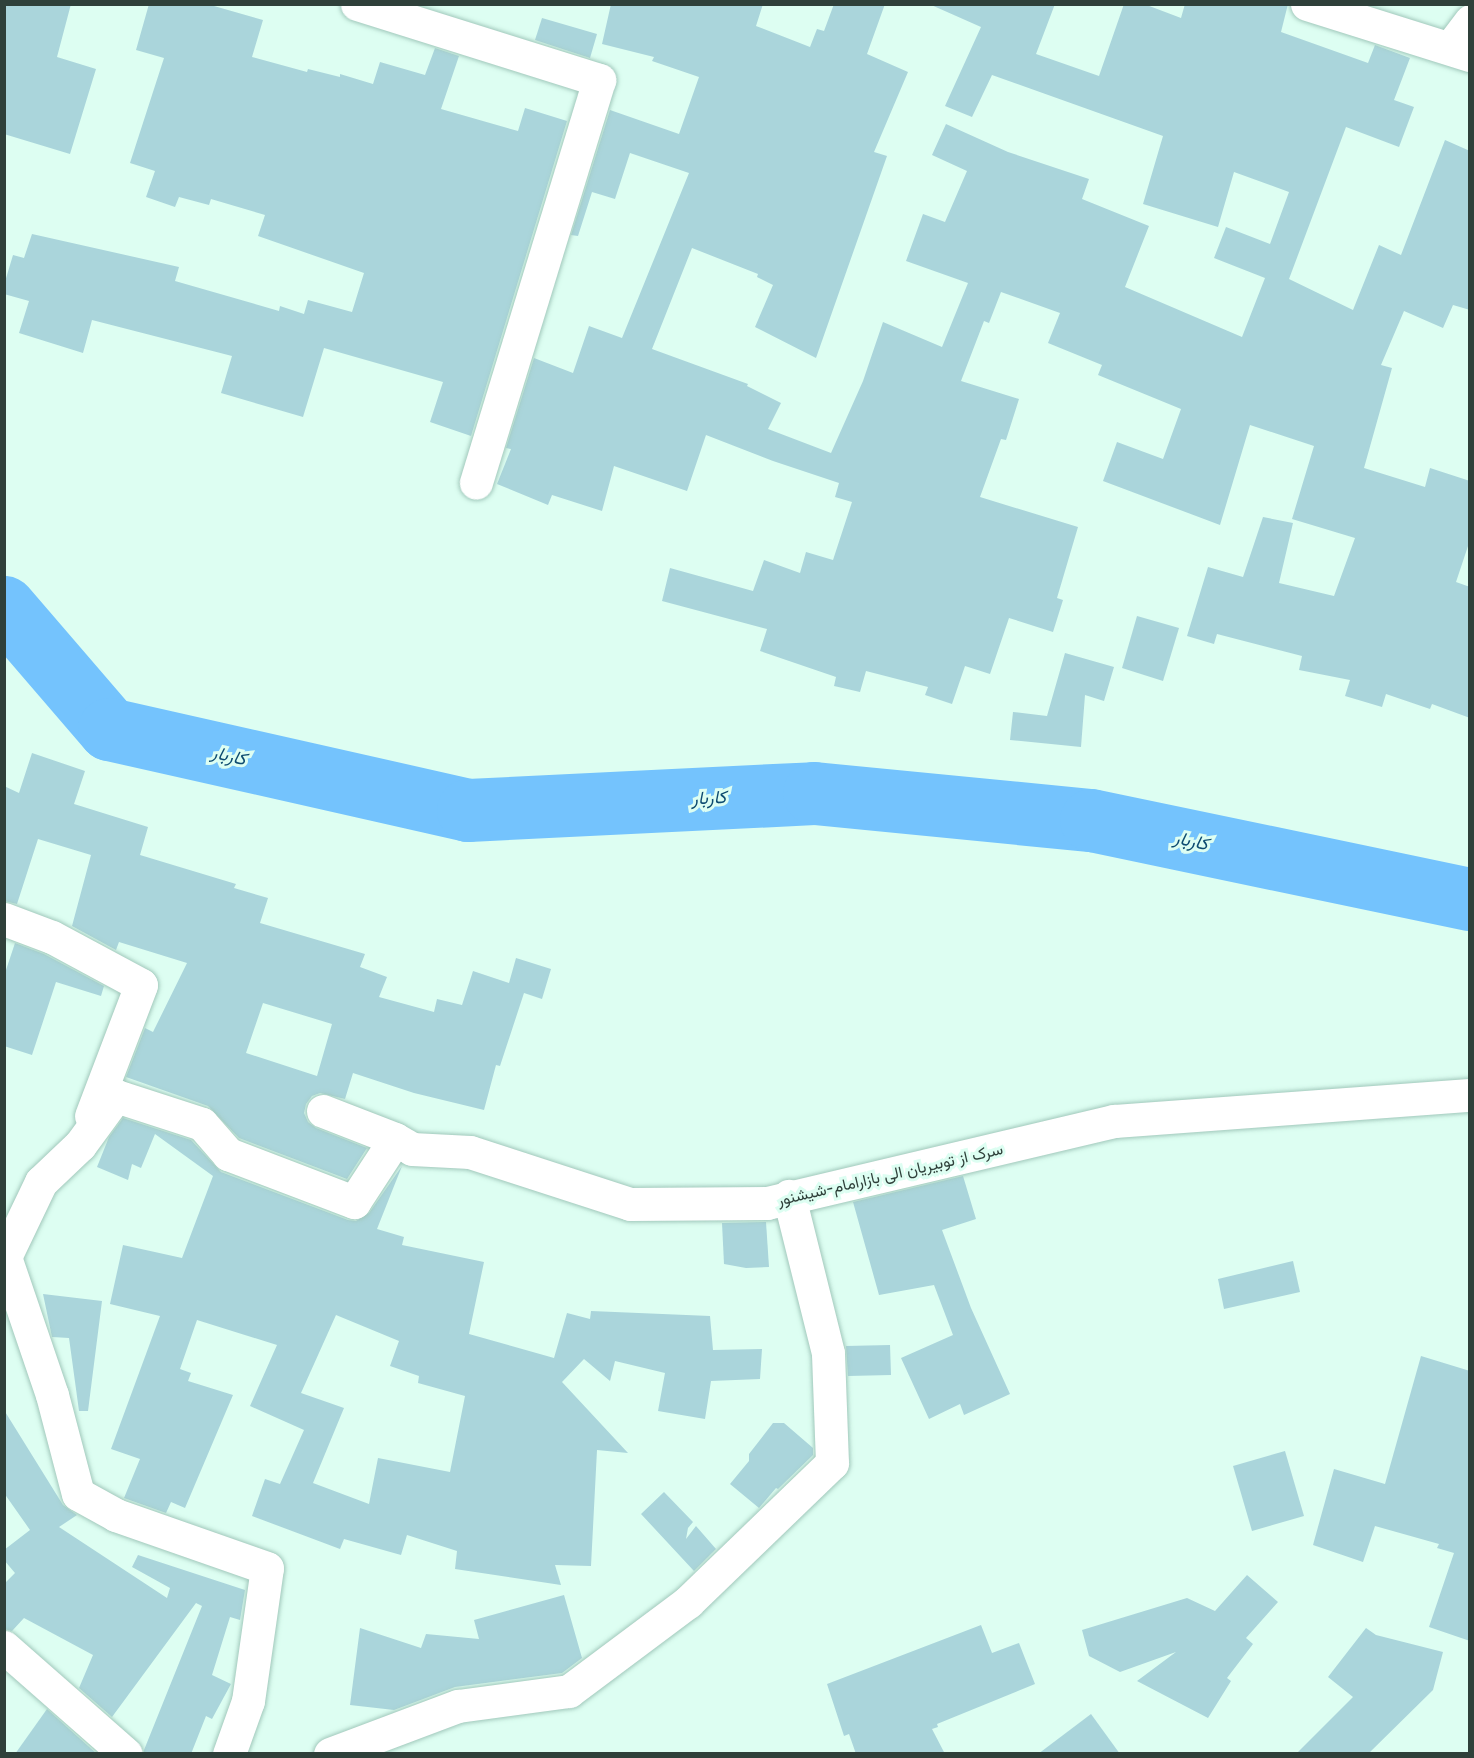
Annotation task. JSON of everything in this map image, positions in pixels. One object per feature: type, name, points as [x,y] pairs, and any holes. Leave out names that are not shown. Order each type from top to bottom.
[{"type":"street","points":[[357,4],[599,80],[476,483]]},
{"type":"street","points":[[1307,4],[1460,52],[1470,21]]},
{"type":"street","points":[[4,919],[52,937],[141,986],[80,1144]]},
{"type":"street","name":"سرک از توبیریان الی بازارامام-شیشنور","points":[[323,1111],[395,1139],[412,1149],[470,1152],[630,1204],[767,1203],[1114,1121],[1470,1095]]},
{"type":"street","points":[[4,1211],[41,1182],[80,1144],[116,1096],[202,1124],[228,1154],[354,1202],[395,1139]]},
{"type":"street","points":[[41,1182],[5,1257],[52,1395],[78,1494],[116,1515],[267,1568],[248,1701],[229,1754]]},
{"type":"street","points":[[330,1754],[458,1706],[569,1691],[688,1602],[832,1463],[828,1353],[789,1196]]},
{"type":"street","points":[[4,1647],[126,1754]]},
{"type":"building","points":[[4,4],[71,4],[57,57],[96,69],[70,154],[4,134]]},
{"type":"building","points":[[149,4],[207,4],[263,20],[252,57],[307,72],[308,69],[340,77],[340,74],[373,84],[380,62],[425,75],[435,48],[459,56],[441,109],[518,131],[525,108],[567,121],[471,436],[430,422],[443,382],[324,348],[303,417],[221,393],[232,356],[92,320],[83,353],[19,333],[29,301],[4,294],[4,285],[13,255],[24,258],[32,234],[179,267],[175,281],[279,311],[280,306],[304,314],[308,300],[352,312],[364,273],[258,236],[265,215],[211,199],[209,205],[179,197],[175,207],[146,197],[155,171],[130,163],[164,58],[136,50]]},
{"type":"building","points":[[611,4],[763,4],[756,26],[810,47],[817,29],[824,31],[834,4],[885,4],[867,54],[908,72],[874,152],[887,156],[816,358],[755,327],[773,285],[757,277],[758,274],[692,248],[652,349],[748,384],[747,386],[781,403],[768,429],[831,453],[863,381],[883,322],[942,347],[968,283],[906,261],[923,214],[945,222],[967,171],[932,155],[946,124],[1008,152],[1089,179],[1082,199],[1149,226],[1125,287],[1242,337],[1265,278],[1214,258],[1226,227],[1270,244],[1289,192],[1234,172],[1218,227],[1143,204],[1163,136],[992,75],[972,117],[945,106],[981,27],[929,4],[1055,4],[1036,54],[1099,76],[1124,4],[1144,4],[1181,18],[1185,4],[1288,4],[1281,32],[1368,63],[1375,45],[1410,58],[1394,100],[1414,107],[1399,147],[1346,127],[1289,279],[1353,310],[1379,245],[1401,255],[1445,140],[1470,151],[1470,310],[1453,305],[1443,328],[1404,311],[1381,365],[1392,368],[1364,468],[1425,487],[1430,468],[1470,481],[1470,540],[1456,582],[1470,587],[1470,718],[1432,704],[1430,709],[1386,694],[1382,707],[1345,696],[1350,680],[1299,670],[1302,656],[1217,634],[1214,644],[1187,636],[1208,567],[1243,577],[1263,517],[1293,523],[1279,583],[1334,596],[1355,538],[1292,519],[1314,446],[1250,425],[1220,525],[1103,481],[1117,442],[1163,459],[1181,409],[1098,375],[1102,365],[1048,343],[1060,313],[1001,292],[989,323],[984,321],[961,381],[1019,399],[1006,440],[1001,439],[980,497],[1078,527],[1057,598],[1063,600],[1053,632],[1009,618],[990,674],[965,666],[952,704],[925,695],[928,687],[866,671],[860,692],[834,686],[836,677],[760,651],[767,629],[662,601],[670,568],[753,591],[764,560],[800,573],[806,552],[833,560],[852,502],[835,497],[839,483],[706,435],[687,491],[614,466],[602,511],[552,495],[548,505],[497,484],[511,449],[506,448],[534,358],[573,373],[589,326],[622,338],[689,173],[630,153],[615,199],[592,192],[578,236],[571,235],[610,110],[679,134],[699,77],[652,61],[654,57],[602,44]]},
{"type":"building","points":[[542,18],[597,34],[590,58],[535,40]]},
{"type":"building","points":[[1137,616],[1179,628],[1163,681],[1122,668]]},
{"type":"building","points":[[1065,653],[1114,667],[1104,701],[1085,695],[1081,747],[1010,740],[1013,712],[1047,716]]},
{"type":"building","points":[[32,753],[85,771],[74,804],[148,827],[140,855],[236,884],[234,888],[268,898],[260,923],[365,954],[360,967],[387,977],[379,997],[434,1012],[437,999],[462,1005],[473,971],[509,983],[516,958],[551,969],[542,999],[524,993],[500,1066],[496,1065],[484,1110],[414,1093],[353,1073],[345,1099],[320,1093],[312,1096],[306,1104],[304,1113],[308,1122],[316,1128],[367,1148],[347,1179],[239,1138],[208,1106],[126,1077],[145,1028],[153,1032],[187,963],[119,942],[116,950],[72,926],[91,855],[38,839],[17,904],[4,901],[4,786],[19,793]],"holes":[[[263,1003],[332,1024],[317,1076],[246,1053]]]},
{"type":"building","points":[[15,943],[44,954],[104,986],[101,996],[56,982],[32,1055],[4,1046],[4,976]]},
{"type":"building","points":[[123,1118],[191,1140],[221,1172],[356,1221],[369,1213],[402,1166],[377,1229],[404,1237],[402,1245],[484,1262],[469,1334],[554,1358],[567,1313],[590,1319],[591,1311],[710,1316],[713,1350],[762,1349],[760,1379],[711,1381],[705,1419],[658,1411],[665,1373],[615,1361],[610,1381],[584,1359],[562,1382],[628,1453],[597,1450],[591,1566],[555,1565],[561,1585],[455,1569],[457,1551],[407,1535],[401,1555],[344,1539],[340,1549],[252,1516],[265,1479],[280,1484],[304,1430],[250,1406],[277,1345],[197,1320],[180,1369],[191,1373],[188,1381],[233,1395],[185,1508],[171,1502],[166,1513],[124,1498],[140,1459],[111,1449],[160,1316],[110,1304],[123,1245],[182,1258],[213,1176],[155,1134],[141,1168],[132,1164],[128,1180],[97,1167],[109,1137]],"holes":[[[336,1315],[399,1341],[390,1366],[419,1376],[418,1383],[465,1396],[450,1472],[378,1458],[369,1504],[313,1483],[344,1408],[301,1393]]]},
{"type":"building","points":[[963,1176],[976,1219],[942,1230],[971,1308],[1010,1394],[964,1415],[960,1404],[929,1419],[901,1358],[953,1335],[934,1285],[879,1295],[853,1202]]},
{"type":"building","points":[[766,1222],[769,1267],[746,1268],[724,1264],[722,1223]]},
{"type":"building","points":[[1293,1261],[1300,1292],[1224,1309],[1218,1279]]},
{"type":"building","points":[[43,1294],[102,1301],[88,1411],[79,1411],[69,1338],[52,1337]]},
{"type":"building","points":[[890,1345],[891,1375],[848,1376],[846,1346]]},
{"type":"building","points":[[1421,1356],[1470,1371],[1470,1641],[1429,1627],[1454,1553],[1437,1548],[1439,1544],[1375,1526],[1363,1562],[1313,1545],[1334,1469],[1385,1484]]},
{"type":"building","points":[[4,1410],[63,1505],[77,1515],[59,1527],[167,1598],[170,1588],[132,1567],[138,1555],[245,1590],[240,1620],[230,1617],[212,1675],[231,1684],[212,1719],[206,1716],[191,1754],[144,1754],[144,1750],[202,1606],[196,1603],[112,1717],[79,1688],[93,1655],[24,1618],[12,1631],[4,1629],[4,1584],[15,1573],[4,1560],[4,1550],[30,1530],[4,1493]]},
{"type":"building","points":[[773,1423],[784,1423],[813,1448],[813,1455],[778,1489],[776,1488],[759,1508],[730,1484],[749,1461],[749,1454]]},
{"type":"building","points":[[1285,1451],[1304,1516],[1252,1531],[1233,1466]]},
{"type":"building","points":[[664,1492],[693,1522],[688,1528],[686,1539],[696,1526],[716,1549],[694,1571],[641,1514]]},
{"type":"building","points":[[1247,1575],[1278,1602],[1246,1638],[1253,1644],[1227,1678],[1231,1681],[1208,1718],[1137,1681],[1176,1652],[1120,1672],[1089,1656],[1082,1630],[1187,1598],[1215,1611]]},
{"type":"building","points":[[564,1595],[582,1658],[562,1673],[455,1687],[394,1710],[350,1705],[360,1628],[421,1648],[426,1634],[479,1639],[474,1620]]},
{"type":"building","points":[[981,1625],[992,1653],[1019,1643],[1035,1684],[937,1724],[938,1727],[932,1729],[945,1754],[856,1754],[849,1734],[844,1736],[827,1684]]},
{"type":"building","points":[[1366,1628],[1376,1635],[1443,1652],[1433,1690],[1368,1754],[1296,1754],[1353,1697],[1328,1677]]},
{"type":"building","points":[[47,1709],[97,1754],[15,1754]]},
{"type":"building","points":[[1091,1714],[1120,1754],[1038,1754]]},
{"type":"waterway","name":"کاربار","points":[[4,607],[109,729],[468,810],[814,793],[1091,820],[1470,899]]}]
